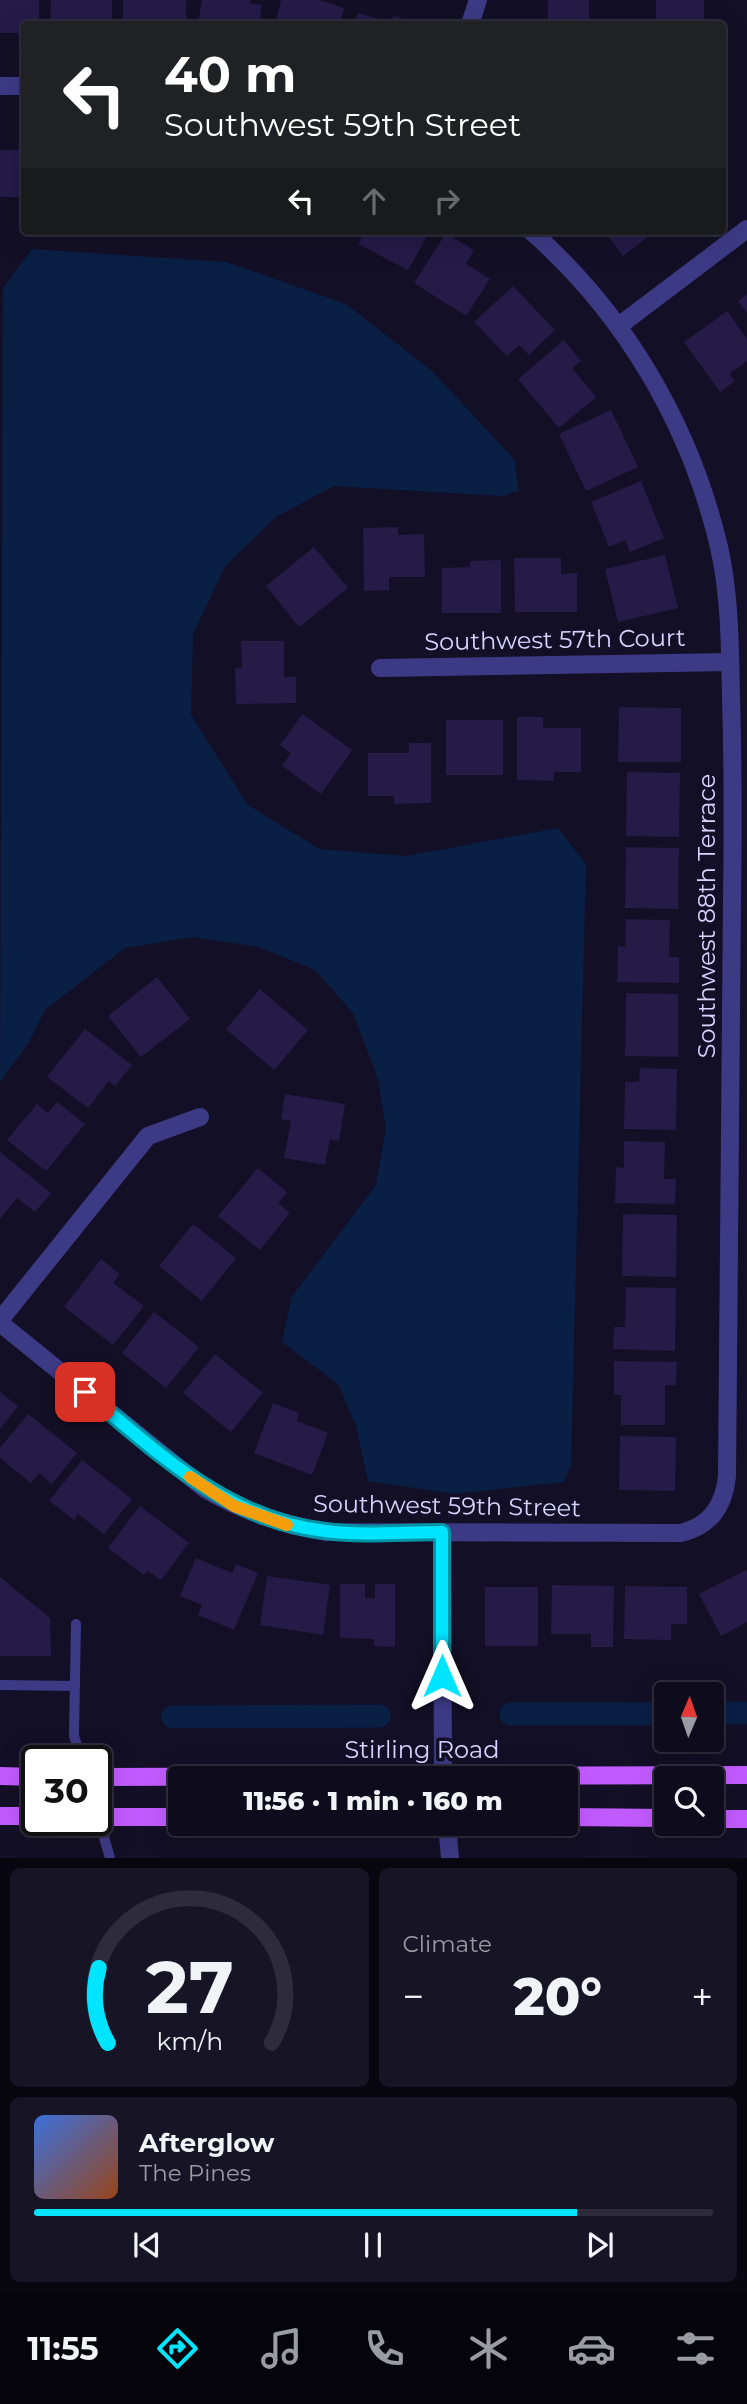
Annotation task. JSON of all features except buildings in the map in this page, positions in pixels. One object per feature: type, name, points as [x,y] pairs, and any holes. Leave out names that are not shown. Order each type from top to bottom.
[{"type":"main road","name":"Stirling Road","points":[[578,1776],[747,1775]]},
{"type":"main road","points":[[0,1776],[21,1777]]},
{"type":"main road","name":"Stirling Road","points":[[112,1777],[168,1777]]},
{"type":"main road","points":[[112,1815],[168,1816]]},
{"type":"main road","points":[[0,1816],[21,1816]]},
{"type":"main road","points":[[578,1817],[654,1818]]},
{"type":"main road","points":[[724,1819],[747,1819]]},
{"type":"street","points":[[471,21],[478,0]]},
{"type":"street","points":[[0,86],[21,86]]},
{"type":"street","points":[[620,325],[747,229]]},
{"type":"street","name":"Southwest 88th Terrace","points":[[535,235],[566,264],[620,325],[672,416],[706,499],[719,549],[730,662],[733,795],[727,1476],[721,1504],[706,1523]]},
{"type":"street","name":"Southwest 57th Court","points":[[380,667],[730,662]]},
{"type":"street","points":[[0,1322],[148,1136],[200,1116]]},
{"type":"street","name":"Southwest 59th Street","points":[[0,1322],[169,1462],[234,1506],[294,1527],[327,1532],[681,1533],[706,1523]]},
{"type":"street","points":[[442,1532],[443,1766]]},
{"type":"street","points":[[448,1836],[450,1858]]},
{"type":"lane","points":[[76,1623],[74,1736],[77,1745]]},
{"type":"lane","points":[[0,1685],[75,1686]]},
{"type":"lane","points":[[103,1836],[110,1858]]},
{"type":"water","points":[[32,249],[226,262],[346,304],[431,370],[514,459],[519,491],[501,496],[334,486],[276,517],[226,565],[193,634],[191,715],[248,805],[319,849],[406,856],[558,828],[586,864],[571,1465],[564,1482],[454,1494],[368,1481],[356,1426],[338,1384],[282,1342],[292,1296],[376,1185],[386,1128],[378,1079],[353,1013],[315,970],[259,947],[193,937],[125,948],[45,1010],[29,1042],[0,1082],[3,288]]},
{"type":"waterway","points":[[724,1713],[747,1713]]},
{"type":"waterway","points":[[511,1714],[654,1714]]},
{"type":"waterway","points":[[173,1717],[379,1716]]},
{"type":"slow traffic","points":[[190,1477],[234,1506],[287,1525]]},
{"type":"route","points":[[85,1392],[205,1489],[234,1506],[263,1518],[294,1527],[327,1532],[442,1532],[442,1676]]}]
